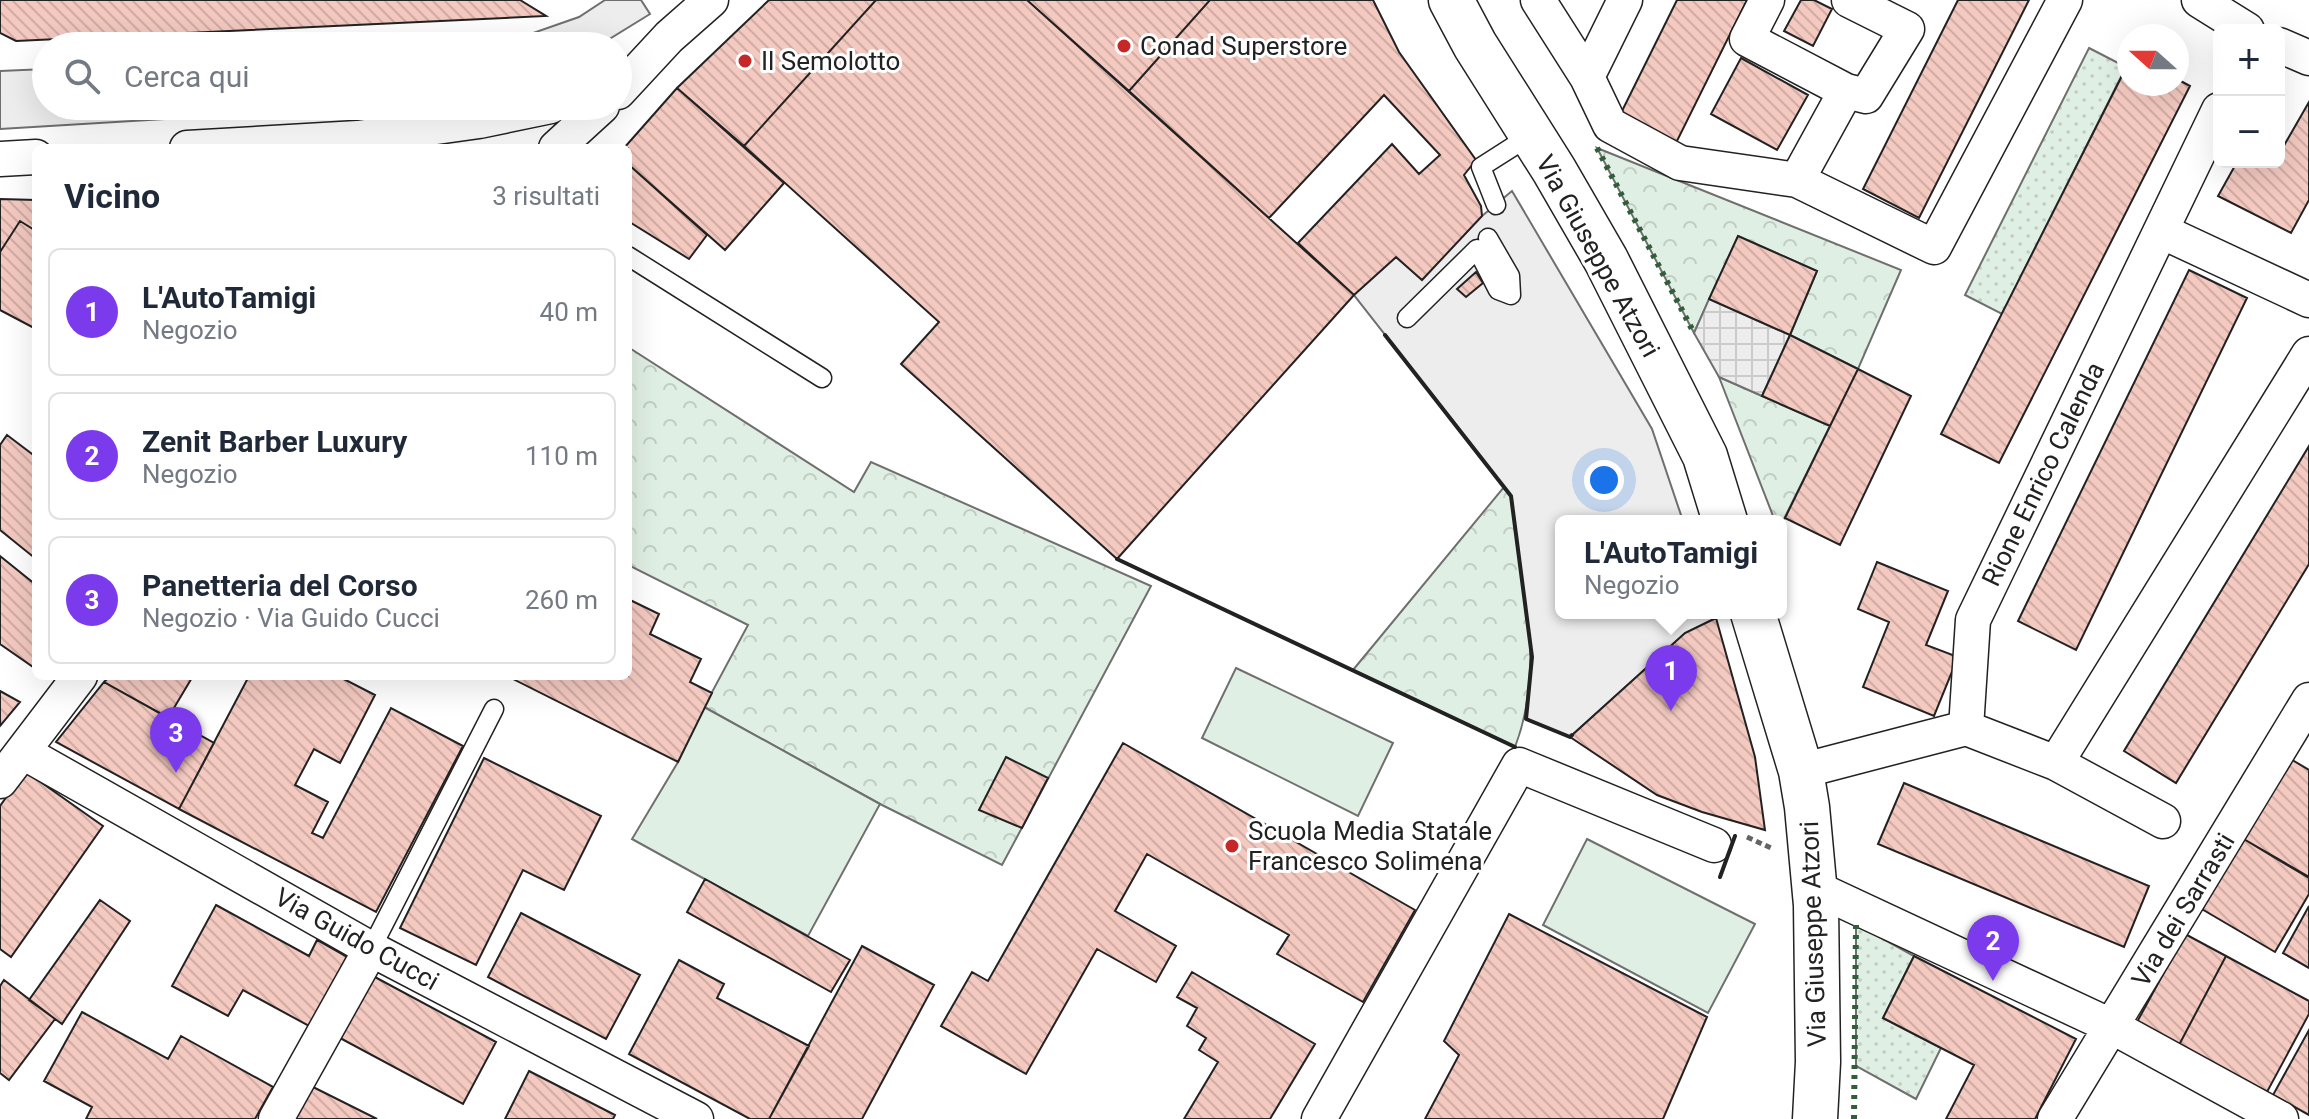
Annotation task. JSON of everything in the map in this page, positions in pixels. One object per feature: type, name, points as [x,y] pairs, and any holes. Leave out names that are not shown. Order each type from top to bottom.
[{"type":"main road","name":"Via Giuseppe Atzori","points":[[1451,0],[1475,45],[1606,260],[1705,456],[1723,515]]},
{"type":"main road","name":"Via Giuseppe Atzori","points":[[1755,619],[1801,771],[1807,807],[1815,888],[1818,1062],[1815,1119]]},
{"type":"street","points":[[669,37],[676,0]]},
{"type":"street","points":[[632,77],[669,37],[711,0]]},
{"type":"street","points":[[1538,0],[1587,77],[1610,125],[1680,163],[1797,180],[1934,247],[2065,0]]},
{"type":"street","points":[[1587,77],[1625,0]]},
{"type":"street","points":[[1767,0],[1747,39],[1846,91],[1866,96],[1907,29],[1849,0]]},
{"type":"street","points":[[2199,0],[2237,24]]},
{"type":"street","points":[[2285,48],[2309,58]]},
{"type":"street","points":[[1797,180],[1846,91]]},
{"type":"street","points":[[332,144],[368,143],[484,120]]},
{"type":"street","points":[[560,144],[587,120]]},
{"type":"street","name":"Rione Enrico Calenda","points":[[1966,728],[1973,620],[2213,123]]},
{"type":"street","points":[[0,159],[32,157]]},
{"type":"street","points":[[2161,231],[2309,300]]},
{"type":"street","points":[[2056,763],[2309,354]]},
{"type":"street","points":[[0,781],[77,680]]},
{"type":"street","name":"Via dei Sarrasti","points":[[2055,1119],[2309,700]]},
{"type":"street","points":[[1801,771],[1966,728],[2056,763],[2163,821]]},
{"type":"street","name":"Via Guido Cucci","points":[[23,752],[371,949],[696,1119]]},
{"type":"street","points":[[1319,1119],[1519,765],[1714,845]]},
{"type":"street","points":[[1815,888],[2113,1027],[2281,1119]]},
{"type":"street","points":[[276,1119],[371,949]]},
{"type":"lane","points":[[1496,205],[1481,167],[1531,135]]},
{"type":"lane","points":[[1407,318],[1477,249],[1498,290],[1511,295],[1510,276],[1488,238]]},
{"type":"lane","points":[[632,259],[822,378]]},
{"type":"lane","points":[[371,949],[494,709]]},
{"type":"green space","points":[[2089,48],[2117,62],[2117,85],[2002,314],[1965,295]]},
{"type":"green space","points":[[1597,148],[1901,270],[1858,369],[1790,335],[1817,271],[1738,236],[1694,333]]},
{"type":"green space","points":[[632,350],[854,492],[871,462],[1151,586],[1002,865],[880,804],[704,707],[748,625],[632,567]]},
{"type":"green space","points":[[1719,377],[1830,426],[1786,515],[1773,515]]},
{"type":"green space","points":[[1504,487],[1511,496],[1529,622],[1529,686],[1515,747],[1353,670]]},
{"type":"green space","points":[[1236,668],[1393,743],[1358,816],[1202,738]]},
{"type":"green space","points":[[704,707],[880,804],[808,936],[632,839],[678,762]]},
{"type":"green space","points":[[1587,839],[1755,924],[1708,1013],[1543,925]]},
{"type":"green space","points":[[1856,924],[1914,956],[1883,1018],[1941,1048],[1916,1099],[1856,1066]]},
{"type":"shaded area","points":[[605,0],[641,0],[650,14],[621,32],[536,32],[579,17]]},
{"type":"shaded area","points":[[32,70],[32,120],[149,120],[0,129],[0,71]]},
{"type":"shaded area","points":[[1512,191],[1652,429],[1681,515],[1555,515],[1555,619],[1714,619],[1685,633],[1570,737],[1526,719],[1532,657],[1511,496],[1354,295],[1396,257],[1422,279],[1482,216]]},
{"type":"shaded area","points":[[1709,299],[1790,335],[1762,396],[1719,377],[1694,333]]},
{"type":"building","points":[[0,0],[520,0],[546,16],[207,32],[32,32],[32,40],[16,41],[0,33]]},
{"type":"building","points":[[769,0],[876,0],[744,146],[677,88]]},
{"type":"building","points":[[876,0],[1027,0],[1354,295],[1117,559],[901,364],[939,322],[744,146]]},
{"type":"building","name":"Conad Superstore","points":[[1027,0],[1210,0],[1129,91]]},
{"type":"building","points":[[1210,0],[1373,0],[1399,52],[1476,160],[1464,175],[1481,206],[1482,216],[1422,280],[1396,257],[1354,295],[1298,243],[1392,144],[1419,174],[1440,155],[1384,95],[1269,218],[1129,91]]},
{"type":"building","points":[[1677,0],[1747,0],[1676,143],[1620,115]]},
{"type":"building","points":[[1801,0],[1814,0],[1832,9],[1813,46],[1784,31]]},
{"type":"building","points":[[1958,0],[2029,0],[1919,218],[1863,189]]},
{"type":"building","points":[[1741,58],[1808,95],[1777,150],[1711,114]]},
{"type":"building","points":[[2117,86],[2117,96],[2185,96],[1999,463],[1941,434]]},
{"type":"building","points":[[677,88],[784,183],[725,250],[632,168],[632,144],[628,144]]},
{"type":"building","points":[[2309,102],[2309,200],[2291,233],[2218,196],[2234,168],[2285,168],[2285,144]]},
{"type":"building","points":[[632,168],[707,235],[689,259],[632,223]]},
{"type":"building","points":[[0,199],[32,200],[32,228],[20,221],[0,252]]},
{"type":"building","points":[[20,221],[32,228],[32,327],[0,310],[0,252]]},
{"type":"building","points":[[1738,236],[1817,271],[1790,335],[1709,299]]},
{"type":"building","points":[[2189,270],[2247,298],[2076,650],[2018,621]]},
{"type":"building","points":[[1476,272],[1483,283],[1466,297],[1457,289]]},
{"type":"building","points":[[1790,335],[1858,369],[1830,426],[1762,396]]},
{"type":"building","points":[[1858,369],[1911,396],[1840,545],[1787,519]]},
{"type":"building","points":[[7,435],[32,454],[32,556],[0,530],[0,445]]},
{"type":"building","points":[[2309,446],[2309,564],[2176,783],[2124,751]]},
{"type":"building","points":[[0,556],[32,582],[32,666],[0,644]]},
{"type":"building","points":[[1877,562],[1948,591],[1926,645],[1958,657],[1934,716],[1863,687],[1889,622],[1858,609]]},
{"type":"building","points":[[632,601],[659,614],[650,634],[701,659],[690,682],[712,693],[678,762],[515,680],[632,680]]},
{"type":"building","points":[[1716,619],[1755,757],[1765,830],[1657,795],[1570,737],[1685,633]]},
{"type":"building","points":[[106,680],[191,680],[168,718],[104,682]]},
{"type":"building","points":[[247,680],[346,680],[375,695],[340,763],[314,749],[295,785],[328,802],[312,833],[323,838],[391,708],[463,746],[376,912],[179,809]]},
{"type":"building","points":[[104,682],[214,743],[179,809],[56,742]]},
{"type":"building","points":[[0,691],[20,702],[0,726]]},
{"type":"building","points":[[1123,743],[1415,910],[1363,1002],[1277,954],[1289,935],[1147,854],[1115,911],[1176,946],[1156,982],[1097,949],[1026,1074],[941,1026],[972,972],[988,981]]},
{"type":"building","points":[[1006,757],[1048,778],[1022,828],[979,810]]},
{"type":"building","points":[[484,758],[601,816],[564,890],[523,870],[476,965],[400,928]]},
{"type":"building","points":[[2289,758],[2309,770],[2309,877],[2242,838]]},
{"type":"building","points":[[25,771],[103,826],[11,957],[0,949],[0,806]]},
{"type":"building","points":[[1904,783],[2149,886],[2124,947],[1878,844]]},
{"type":"building","points":[[2242,838],[2309,878],[2309,894],[2275,952],[2200,908]]},
{"type":"building","points":[[705,879],[850,960],[831,992],[687,912]]},
{"type":"building","points":[[100,900],[130,921],[62,1024],[29,1000]]},
{"type":"building","points":[[216,905],[309,956],[317,940],[347,957],[309,1026],[243,990],[228,1016],[172,986]]},
{"type":"building","points":[[2309,906],[2309,968],[2283,953]]},
{"type":"building","points":[[521,913],[640,975],[606,1039],[488,977]]},
{"type":"building","points":[[1509,914],[1707,1017],[1663,1119],[1425,1119],[1459,1055],[1444,1041]]},
{"type":"building","points":[[2185,934],[2226,956],[2179,1045],[2137,1022]]},
{"type":"building","points":[[862,946],[934,985],[862,1119],[769,1119]]},
{"type":"building","points":[[1914,956],[2076,1039],[2035,1119],[1946,1119],[1974,1065],[1883,1018]]},
{"type":"building","points":[[2226,956],[2309,1001],[2309,1014],[2267,1092],[2179,1045]]},
{"type":"building","points":[[679,960],[724,984],[717,998],[809,1046],[769,1119],[750,1119],[629,1054]]},
{"type":"building","points":[[1192,972],[1315,1044],[1270,1119],[1184,1119],[1218,1062],[1199,1050],[1206,1038],[1187,1026],[1197,1008],[1177,997]]},
{"type":"building","points":[[373,976],[496,1042],[463,1104],[340,1038]]},
{"type":"building","points":[[4,980],[55,1019],[9,1080],[0,1073],[0,986]]},
{"type":"building","points":[[82,1012],[168,1059],[181,1036],[273,1087],[255,1119],[86,1119],[92,1107],[44,1081]]},
{"type":"building","points":[[2309,1030],[2309,1115],[2273,1095]]},
{"type":"building","points":[[529,1071],[615,1115],[613,1119],[505,1119]]},
{"type":"building","points":[[307,1084],[377,1119],[289,1119]]},
{"type":"hedge","points":[[1597,148],[1694,333]]},
{"type":"hedge","points":[[1854,1119],[1856,924]]},
{"type":"wall","points":[[1385,335],[1511,496],[1532,657],[1526,719],[1570,737],[1572,735]]},
{"type":"wall","points":[[1117,559],[1515,747]]},
{"type":"wall","points":[[1720,877],[1735,836]]},
{"type":"place","name":"Conad Superstore","points":[[1124,46]]},
{"type":"place","name":"Il Semolotto","points":[[745,61]]},
{"type":"place","name":"L'AutoTamigi","points":[[1671,711]]},
{"type":"place","name":"Panetteria del Corso","points":[[176,773]]},
{"type":"place","name":"Scuola Media Statale Francesco Solimena","points":[[1232,846]]},
{"type":"place","name":"Zenit Barber Luxury","points":[[1993,981]]}]
